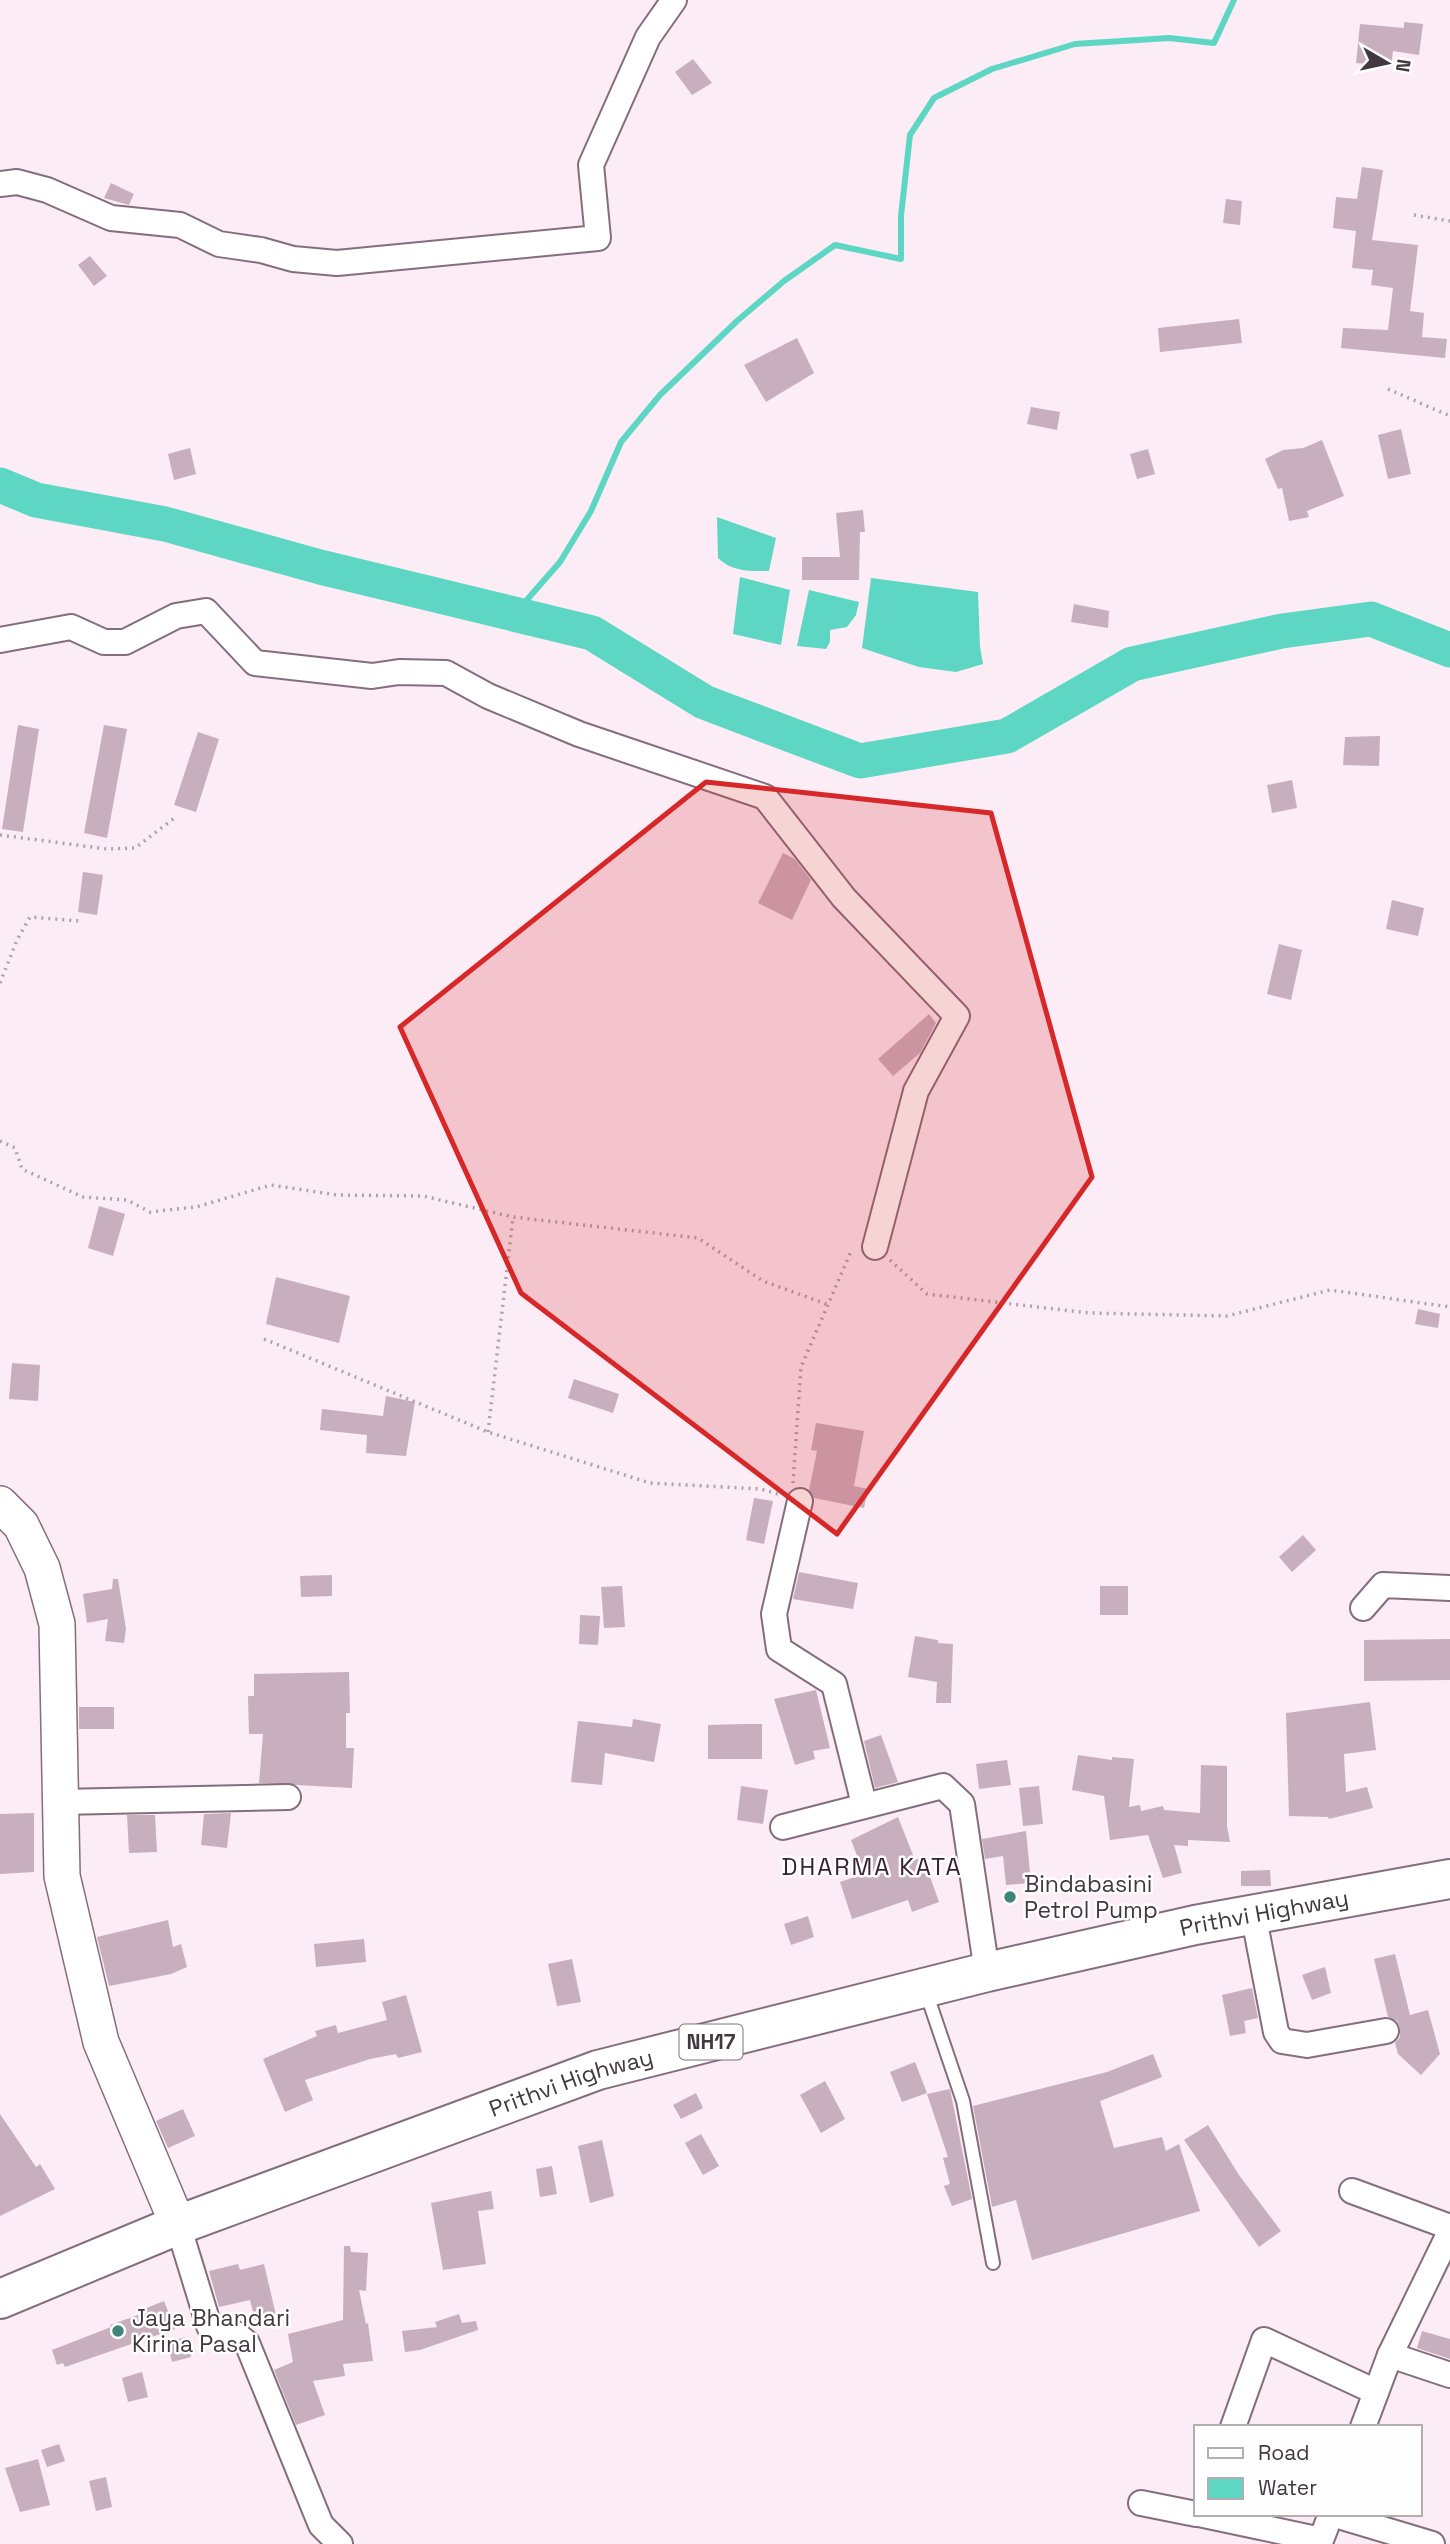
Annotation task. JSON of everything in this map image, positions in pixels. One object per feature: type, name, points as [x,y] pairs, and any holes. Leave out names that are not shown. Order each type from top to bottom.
[{"type":"highway","name":"Prithvi Highway","points":[[0,2299],[178,2225],[598,2070],[987,1972],[1253,1913],[1450,1878]]},
{"type":"main road","points":[[0,1504],[21,1525],[42,1567],[57,1624],[62,1876],[101,2042],[178,2225]]},
{"type":"street","points":[[0,184],[17,182],[47,190],[111,218],[180,225],[219,244],[261,250],[293,259],[337,263],[598,238],[591,165],[649,37],[674,0]]},
{"type":"street","points":[[0,640],[71,627],[104,642],[125,642],[176,617],[206,611],[255,663],[372,676],[399,672],[446,673],[488,696],[579,734],[765,797],[844,898],[957,1016],[916,1091],[875,1247]]},
{"type":"street","points":[[800,1501],[774,1615],[775,1633],[779,1649],[834,1684],[864,1804]]},
{"type":"street","points":[[1363,1608],[1383,1585],[1450,1588]]},
{"type":"street","points":[[783,1827],[864,1804],[943,1786],[962,1804],[987,1972]]},
{"type":"street","points":[[60,1802],[288,1797]]},
{"type":"street","points":[[1253,1913],[1276,2032],[1282,2041],[1307,2045],[1386,2031]]},
{"type":"street","points":[[1352,2191],[1450,2229],[1390,2355],[1364,2425]]},
{"type":"street","points":[[178,2225],[209,2326],[214,2332],[236,2334],[247,2343],[321,2525],[340,2544]]},
{"type":"street","points":[[1234,2425],[1264,2340],[1376,2392]]},
{"type":"street","points":[[1390,2355],[1450,2375]]},
{"type":"street","points":[[1141,2502],[1194,2513]]},
{"type":"street","points":[[1209,2516],[1321,2540],[1330,2516]]},
{"type":"street","points":[[1338,2516],[1432,2544]]},
{"type":"lane","points":[[925,1988],[962,2101],[993,2263]]},
{"type":"path","points":[[1414,215],[1450,221]]},
{"type":"path","points":[[1388,389],[1450,416]]},
{"type":"path","points":[[0,835],[107,849],[135,848],[177,816]]},
{"type":"path","points":[[0,983],[17,940],[30,917],[80,921]]},
{"type":"path","points":[[0,1141],[15,1148],[22,1169],[83,1197],[127,1200],[150,1212],[196,1207],[271,1185],[337,1195],[423,1196],[513,1217],[698,1238],[764,1282],[829,1305]]},
{"type":"path","points":[[488,1432],[513,1217]]},
{"type":"path","points":[[800,1501],[793,1487],[802,1367],[852,1249],[875,1247],[927,1294],[1089,1313],[1227,1316],[1330,1290],[1450,1307]]},
{"type":"path","points":[[264,1339],[488,1432],[650,1483],[761,1489],[800,1501]]},
{"type":"highlighted area","points":[[706,782],[991,813],[1092,1177],[837,1534],[521,1293],[400,1027]]},
{"type":"water","points":[[717,517],[776,538],[769,571],[735,568],[718,558]]},
{"type":"water","points":[[740,577],[790,590],[781,645],[733,634]]},
{"type":"water","points":[[871,578],[978,592],[983,664],[956,672],[919,667],[862,648]]},
{"type":"water","points":[[809,590],[859,602],[856,615],[847,627],[830,630],[830,642],[826,649],[797,646]]},
{"type":"building","points":[[1404,22],[1423,24],[1419,55],[1393,51],[1391,66],[1356,63],[1360,24],[1404,28]]},
{"type":"building","points":[[693,59],[712,83],[692,95],[675,72]]},
{"type":"building","points":[[1362,167],[1383,170],[1372,240],[1418,245],[1410,311],[1424,313],[1422,337],[1447,339],[1445,358],[1341,348],[1343,328],[1388,330],[1393,288],[1371,285],[1373,270],[1352,268],[1356,231],[1333,228],[1336,197],[1357,199]]},
{"type":"building","points":[[111,183],[134,194],[129,205],[104,198]]},
{"type":"building","points":[[1226,199],[1242,201],[1240,225],[1223,223]]},
{"type":"building","points":[[90,256],[107,276],[94,286],[78,265]]},
{"type":"building","points":[[1239,319],[1242,343],[1160,352],[1158,328]]},
{"type":"building","points":[[797,338],[814,373],[766,402],[744,365]]},
{"type":"building","points":[[1031,407],[1060,412],[1057,430],[1027,424]]},
{"type":"building","points":[[1401,429],[1411,474],[1388,479],[1378,435]]},
{"type":"building","points":[[1322,440],[1344,496],[1307,511],[1309,517],[1289,521],[1282,488],[1278,489],[1265,459],[1283,450],[1303,448]]},
{"type":"building","points":[[190,448],[196,474],[174,480],[168,454]]},
{"type":"building","points":[[1148,449],[1155,474],[1137,479],[1130,454]]},
{"type":"building","points":[[863,510],[865,532],[860,532],[859,580],[802,580],[802,557],[840,557],[836,513]]},
{"type":"building","points":[[1074,604],[1109,611],[1108,628],[1071,622]]},
{"type":"building","points":[[18,725],[39,729],[23,832],[2,829]]},
{"type":"building","points":[[104,725],[127,729],[107,838],[84,833]]},
{"type":"building","points":[[198,732],[219,739],[196,812],[174,805]]},
{"type":"building","points":[[1380,736],[1379,766],[1343,765],[1345,737]]},
{"type":"building","points":[[1292,780],[1297,808],[1272,813],[1267,785]]},
{"type":"building","points":[[783,853],[795,859],[811,880],[792,920],[758,903]]},
{"type":"building","points":[[83,872],[103,875],[97,915],[78,912]]},
{"type":"building","points":[[1392,900],[1424,908],[1418,936],[1386,929]]},
{"type":"building","points":[[1279,944],[1302,950],[1291,1000],[1267,994]]},
{"type":"building","points":[[929,1014],[936,1023],[920,1053],[893,1076],[878,1059]]},
{"type":"building","points":[[99,1206],[125,1214],[113,1256],[88,1248]]},
{"type":"building","points":[[276,1277],[350,1296],[339,1343],[266,1324]]},
{"type":"building","points":[[1418,1309],[1440,1314],[1438,1328],[1415,1324]]},
{"type":"building","points":[[12,1363],[40,1365],[38,1401],[9,1399]]},
{"type":"building","points":[[574,1379],[619,1394],[613,1413],[568,1398]]},
{"type":"building","points":[[386,1396],[415,1402],[406,1456],[366,1453],[367,1435],[320,1430],[322,1409],[383,1416]]},
{"type":"building","points":[[816,1423],[864,1431],[854,1486],[868,1489],[864,1508],[814,1498],[809,1490],[817,1451],[811,1450]]},
{"type":"building","points":[[754,1498],[773,1501],[764,1544],[746,1540]]},
{"type":"building","points":[[1303,1535],[1316,1550],[1292,1572],[1279,1557]]},
{"type":"building","points":[[799,1572],[858,1583],[853,1609],[793,1599]]},
{"type":"building","points":[[332,1575],[332,1596],[301,1597],[300,1576]]},
{"type":"building","points":[[113,1579],[118,1579],[126,1629],[124,1643],[105,1641],[108,1619],[87,1623],[83,1594],[112,1589]]},
{"type":"building","points":[[622,1586],[625,1627],[604,1628],[601,1587]]},
{"type":"building","points":[[1100,1586],[1128,1586],[1128,1615],[1100,1615]]},
{"type":"building","points":[[580,1615],[600,1616],[598,1645],[579,1644]]},
{"type":"building","points":[[915,1636],[938,1640],[938,1643],[953,1644],[951,1703],[936,1703],[937,1682],[908,1677]]},
{"type":"building","points":[[1450,1639],[1450,1680],[1364,1681],[1364,1640]]},
{"type":"building","points":[[349,1672],[350,1713],[346,1713],[346,1748],[354,1748],[352,1788],[259,1783],[263,1734],[249,1734],[248,1696],[254,1696],[254,1674]]},
{"type":"building","points":[[816,1690],[830,1748],[813,1751],[815,1759],[795,1765],[774,1699]]},
{"type":"building","points":[[1370,1702],[1376,1750],[1344,1754],[1346,1792],[1367,1787],[1373,1808],[1329,1819],[1289,1816],[1286,1713]]},
{"type":"building","points":[[79,1707],[114,1707],[114,1729],[79,1729]]},
{"type":"building","points":[[633,1719],[661,1724],[654,1762],[605,1753],[602,1785],[571,1782],[578,1721],[632,1727]]},
{"type":"building","points":[[762,1724],[762,1759],[708,1759],[708,1725]]},
{"type":"building","points":[[881,1735],[898,1782],[875,1788],[864,1741]]},
{"type":"building","points":[[1078,1755],[1112,1760],[1112,1757],[1134,1759],[1129,1807],[1140,1805],[1141,1811],[1163,1806],[1164,1810],[1200,1813],[1201,1765],[1227,1766],[1227,1826],[1230,1842],[1188,1840],[1188,1846],[1174,1845],[1182,1873],[1163,1878],[1148,1835],[1110,1840],[1104,1796],[1072,1790]]},
{"type":"building","points":[[1007,1760],[1011,1785],[979,1789],[976,1764]]},
{"type":"building","points":[[741,1786],[768,1790],[763,1824],[737,1820]]},
{"type":"building","points":[[1039,1786],[1043,1824],[1023,1826],[1019,1788]]},
{"type":"building","points":[[34,1813],[34,1872],[0,1874],[0,1814]]},
{"type":"building","points":[[231,1813],[227,1848],[201,1845],[204,1814]]},
{"type":"building","points":[[127,1815],[155,1815],[157,1852],[129,1853]]},
{"type":"building","points":[[898,1817],[915,1860],[923,1857],[939,1902],[912,1912],[908,1900],[852,1919],[840,1882],[864,1874],[851,1840]]},
{"type":"building","points":[[1026,1831],[1031,1883],[1006,1885],[1003,1856],[985,1859],[982,1839]]},
{"type":"building","points":[[1270,1870],[1271,1886],[1241,1886],[1241,1871]]},
{"type":"building","points":[[808,1916],[814,1937],[791,1945],[784,1924]]},
{"type":"building","points":[[168,1920],[173,1947],[181,1944],[187,1967],[171,1974],[109,1986],[97,1937]]},
{"type":"building","points":[[364,1939],[366,1962],[316,1967],[314,1944]]},
{"type":"building","points":[[1395,1954],[1410,2015],[1428,2010],[1440,2054],[1421,2075],[1398,2054],[1395,2043],[1400,2037],[1400,2028],[1397,2021],[1388,2017],[1374,1959]]},
{"type":"building","points":[[572,1959],[581,2002],[557,2006],[548,1964]]},
{"type":"building","points":[[1325,1967],[1331,1993],[1312,2000],[1302,1975]]},
{"type":"building","points":[[1252,1988],[1258,2018],[1244,2021],[1246,2033],[1230,2036],[1222,1995]]},
{"type":"building","points":[[406,1995],[422,2052],[398,2058],[396,2054],[370,2059],[305,2080],[313,2100],[285,2112],[263,2059],[317,2036],[315,2031],[336,2025],[338,2033],[387,2020],[382,2002]]},
{"type":"building","points":[[1153,2054],[1162,2077],[1100,2101],[1114,2148],[1162,2137],[1166,2151],[1179,2144],[1200,2211],[1032,2260],[1016,2200],[992,2207],[973,2106],[1107,2072]]},
{"type":"building","points":[[915,2062],[927,2093],[902,2102],[890,2072]]},
{"type":"building","points":[[825,2081],[845,2119],[821,2133],[800,2095]]},
{"type":"building","points":[[950,2089],[972,2199],[952,2206],[944,2186],[950,2184],[943,2158],[948,2157],[927,2094]]},
{"type":"building","points":[[696,2093],[703,2108],[681,2119],[673,2105]]},
{"type":"building","points":[[183,2109],[195,2136],[168,2148],[156,2121]]},
{"type":"building","points":[[0,2114],[36,2167],[40,2164],[55,2189],[0,2216]]},
{"type":"building","points":[[1208,2125],[1239,2175],[1281,2231],[1259,2247],[1184,2140]]},
{"type":"building","points":[[701,2134],[719,2166],[703,2175],[685,2143]]},
{"type":"building","points":[[602,2140],[614,2196],[590,2203],[578,2146]]},
{"type":"building","points":[[552,2166],[557,2194],[540,2197],[536,2169]]},
{"type":"building","points":[[491,2191],[494,2209],[478,2211],[486,2264],[443,2270],[431,2203]]},
{"type":"building","points":[[344,2246],[350,2246],[351,2252],[368,2253],[366,2291],[359,2290],[366,2324],[368,2323],[373,2361],[343,2364],[345,2376],[313,2381],[325,2415],[296,2425],[274,2370],[293,2362],[288,2334],[343,2320]]},
{"type":"building","points":[[238,2264],[240,2270],[264,2264],[276,2315],[255,2320],[250,2300],[219,2307],[209,2271]]},
{"type":"building","points":[[164,2301],[175,2329],[65,2367],[63,2363],[57,2365],[52,2350],[141,2314],[139,2311]]},
{"type":"building","points":[[459,2314],[462,2323],[476,2321],[478,2330],[420,2350],[405,2352],[402,2331],[437,2327],[435,2322]]},
{"type":"building","points":[[1422,2331],[1450,2339],[1450,2359],[1417,2348]]},
{"type":"building","points":[[186,2337],[191,2357],[172,2362],[167,2342]]},
{"type":"building","points":[[142,2372],[148,2397],[128,2402],[122,2378]]},
{"type":"building","points":[[59,2444],[65,2461],[47,2467],[41,2450]]},
{"type":"building","points":[[38,2459],[50,2505],[20,2512],[5,2468]]},
{"type":"building","points":[[106,2477],[112,2507],[96,2511],[89,2481]]},
{"type":"waterway","points":[[469,604],[525,602],[560,562],[591,511],[621,442],[660,395],[737,321],[784,281],[835,245],[901,259],[901,216],[910,135],[934,98],[992,69],[1075,44],[1169,38],[1214,43],[1234,0]]},
{"type":"waterway","points":[[0,485],[36,500],[165,524],[320,567],[592,633],[704,702],[860,761],[1007,736],[1132,664],[1282,631],[1371,619],[1450,650]]},
{"type":"place","name":"Bindabasini Petrol Pump","points":[[1010,1897]]},
{"type":"place","name":"Jaya Bhandari Kirina Pasal","points":[[118,2331]]},
{"type":"district","name":"DHARMA KATA","points":[[872,1867]]}]
